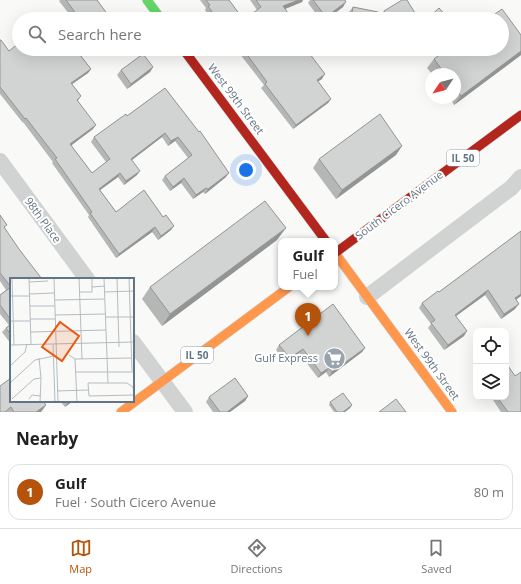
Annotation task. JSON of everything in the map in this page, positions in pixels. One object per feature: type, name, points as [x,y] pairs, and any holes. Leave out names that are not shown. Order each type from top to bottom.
[{"type":"street","points":[[147,0],[156,12]]},
{"type":"street","name":"West 99th Street","points":[[188,56],[324,238]]},
{"type":"street","name":"South Cicero Avenue","points":[[338,251],[521,115]]},
{"type":"street","name":"98th Place","points":[[0,160],[86,278]]},
{"type":"street","points":[[367,297],[511,188],[521,176]]},
{"type":"street","name":"West 99th Street","points":[[338,257],[452,412]]},
{"type":"street","name":"IL 50","points":[[121,412],[285,290]]},
{"type":"street","points":[[134,343],[184,412]]},
{"type":"building","points":[[66,0],[97,0],[106,12],[75,12]]},
{"type":"building","points":[[206,0],[229,0],[238,12],[212,12],[208,6],[210,5]]},
{"type":"building","points":[[256,0],[299,0],[283,6],[287,12],[254,12],[261,7]]},
{"type":"building","points":[[313,0],[345,0],[346,2],[333,12],[322,12]]},
{"type":"building","points":[[402,0],[407,0],[414,12],[384,12]]},
{"type":"building","points":[[353,7],[378,12],[352,12]]},
{"type":"building","points":[[439,8],[443,12],[435,12]]},
{"type":"building","points":[[509,19],[521,35],[521,51],[461,96],[461,68],[441,68],[434,59],[438,56],[509,56]]},
{"type":"building","points":[[0,40],[9,51],[12,49],[12,56],[81,56],[91,69],[71,83],[81,96],[77,100],[96,125],[70,144],[92,173],[110,159],[94,137],[126,114],[127,116],[165,88],[199,132],[200,131],[229,173],[208,189],[206,188],[196,195],[184,178],[173,187],[165,176],[192,155],[178,137],[171,141],[165,133],[131,159],[140,171],[126,181],[120,173],[99,189],[116,212],[144,190],[163,217],[166,215],[174,226],[161,236],[155,227],[119,254],[55,159],[57,158],[0,87]]},
{"type":"building","points":[[140,56],[145,56],[153,67],[131,84],[121,70]]},
{"type":"building","points":[[248,56],[311,56],[325,74],[317,80],[331,99],[296,125],[265,84],[267,82]]},
{"type":"building","points":[[380,114],[402,146],[342,190],[319,159]]},
{"type":"building","points":[[265,201],[286,228],[170,314],[150,287]]},
{"type":"building","points":[[0,215],[7,225],[4,227],[41,278],[10,278],[10,286],[0,273]]},
{"type":"building","points":[[521,231],[521,294],[515,298],[519,304],[504,314],[488,290],[455,315],[467,331],[448,345],[431,323],[435,320],[422,303]]},
{"type":"building","points":[[10,288],[10,319],[0,305],[0,295]]},
{"type":"building","points":[[333,304],[365,348],[332,372],[329,368],[321,373],[303,349],[290,358],[279,345]]},
{"type":"building","points":[[10,325],[10,334],[6,328]]},
{"type":"building","points":[[509,367],[515,376],[521,372],[521,412],[508,412],[499,400],[509,400]]},
{"type":"building","points":[[235,378],[248,396],[227,412],[220,412],[209,397]]},
{"type":"building","points":[[10,379],[10,402],[44,402],[46,405],[36,412],[14,412],[11,407],[5,412],[0,412],[0,386]]},
{"type":"building","points":[[343,393],[352,405],[343,412],[337,412],[330,402]]},
{"type":"building","points":[[396,399],[406,412],[379,412]]},
{"type":"traffic: fast","points":[[147,0],[156,12]]},
{"type":"traffic: slow","points":[[338,257],[452,412]]},
{"type":"traffic: slow","points":[[121,412],[285,290]]},
{"type":"traffic: jam","points":[[188,56],[324,238]]},
{"type":"traffic: jam","points":[[338,251],[521,115]]},
{"type":"place","name":"Gulf","points":[[308,336]]},
{"type":"place","name":"Gulf Express","points":[[334,358]]}]
